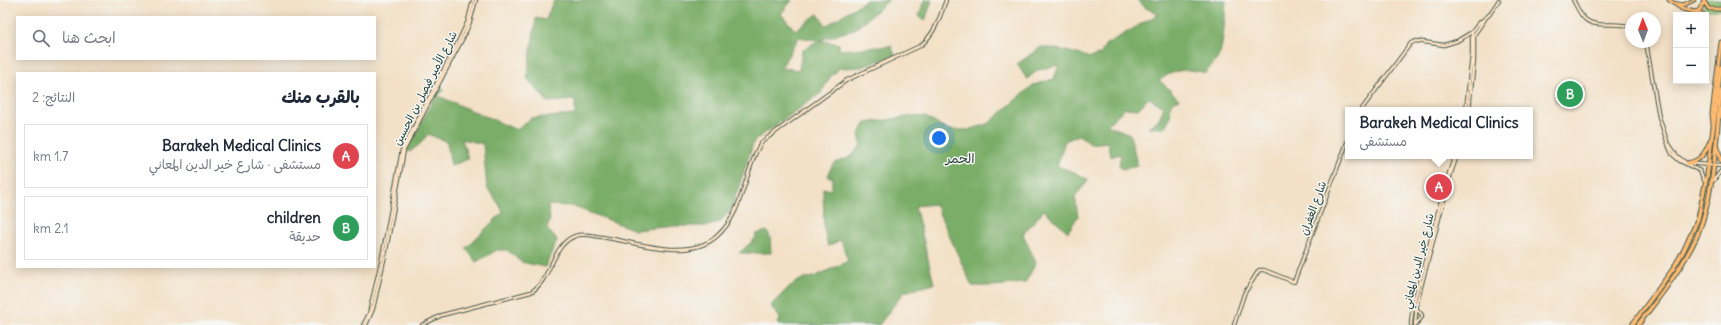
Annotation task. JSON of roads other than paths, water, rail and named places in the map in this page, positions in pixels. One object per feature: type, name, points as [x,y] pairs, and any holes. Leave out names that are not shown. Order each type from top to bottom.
[{"type":"highway","points":[[1632,325],[1673,269],[1684,250],[1698,219],[1716,139],[1721,67]]},
{"type":"highway","points":[[1688,163],[1696,161],[1702,156],[1713,135],[1721,91]]},
{"type":"highway","points":[[1638,325],[1675,275],[1690,250],[1701,223],[1709,190],[1713,135]]},
{"type":"highway","points":[[1716,139],[1721,161]]},
{"type":"main road","points":[[1670,1],[1684,5],[1694,0]]},
{"type":"main road","points":[[1670,1],[1679,8],[1693,12],[1700,10],[1704,1],[1710,9],[1721,9]]},
{"type":"main road","points":[[1716,125],[1712,114],[1721,42]]},
{"type":"main road","points":[[1716,125],[1721,110]]},
{"type":"street","name":"شارع الأمير فيصل بن الحسين","points":[[366,325],[373,309],[386,251],[404,150],[465,34],[474,0]]},
{"type":"street","points":[[422,325],[442,315],[531,292],[540,285],[562,246],[569,239],[577,235],[602,237],[671,249],[695,247],[708,243],[718,235],[732,217],[755,154],[762,141],[847,80],[920,46],[932,34],[946,0]]},
{"type":"street","points":[[1468,107],[1474,61],[1474,35],[1500,0]]},
{"type":"street","points":[[1573,0],[1582,16],[1589,22],[1625,25]]},
{"type":"street","name":"شارع الأمير فيصل بن الحسين","points":[[363,325],[370,311],[382,257],[402,150],[459,40],[468,21],[473,4]]},
{"type":"street","points":[[1363,107],[1409,45],[1416,41],[1448,44],[1472,32],[1486,17]]},
{"type":"street","points":[[1468,107],[1472,56],[1472,32]]},
{"type":"street","points":[[1647,48],[1659,117],[1672,154],[1684,164],[1700,171],[1703,174],[1706,186]]},
{"type":"street","points":[[1666,138],[1677,156],[1688,163],[1721,166]]},
{"type":"street","name":"شارع الغفران","points":[[1234,325],[1244,294],[1259,270],[1264,270],[1294,282],[1345,148]]},
{"type":"street","name":"شارع خير الدين المعاني","points":[[1415,325],[1416,308],[1455,159]]},
{"type":"street","name":"شارع خير الدين المعاني","points":[[1411,325],[1412,311],[1447,179],[1455,159]]},
{"type":"street","points":[[1709,190],[1715,176],[1721,171]]},
{"type":"street","points":[[1415,325],[1422,316],[1416,308]]},
{"type":"place","name":"children","points":[[1570,94]]},
{"type":"place","name":"Barakeh Medical Clinics","points":[[1439,187]]},
{"type":"district","name":"الحمر","points":[[960,158]]}]
